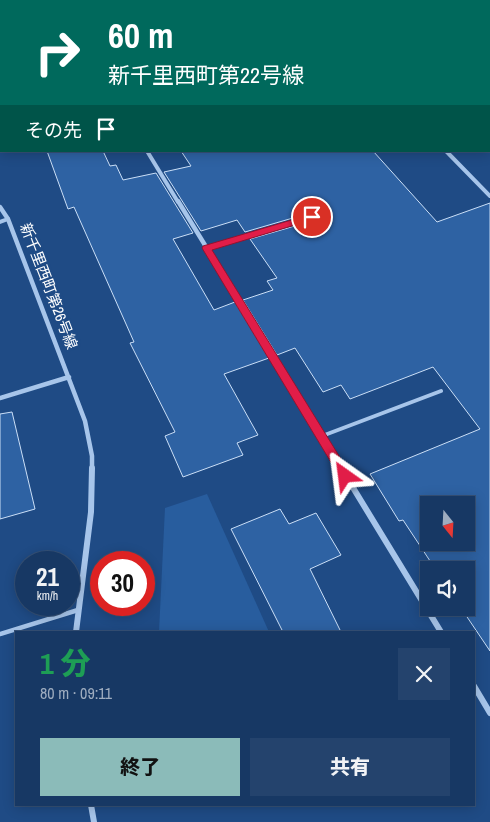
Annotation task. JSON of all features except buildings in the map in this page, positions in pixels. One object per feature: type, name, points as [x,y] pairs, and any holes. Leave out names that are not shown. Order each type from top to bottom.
[{"type":"street","points":[[148,152],[440,631]]},
{"type":"street","points":[[447,152],[490,196]]},
{"type":"street","name":"新千里西町第26号線","points":[[0,207],[8,219],[85,421],[92,456],[90,512],[80,594]]},
{"type":"street","points":[[207,248],[312,217]]},
{"type":"street","points":[[0,398],[69,377]]},
{"type":"street","name":"新千里西町第26号線","points":[[76,631],[77,616]]},
{"type":"street","points":[[475,688],[490,713]]},
{"type":"street","points":[[91,806],[94,822]]},
{"type":"lane","points":[[0,222],[8,219]]},
{"type":"lane","points":[[322,436],[441,391]]},
{"type":"lane","points":[[0,634],[58,616]]},
{"type":"shaded area","points":[[207,494],[269,631],[159,631],[165,508]]},
{"type":"route","points":[[312,217],[207,248],[345,476]]}]
